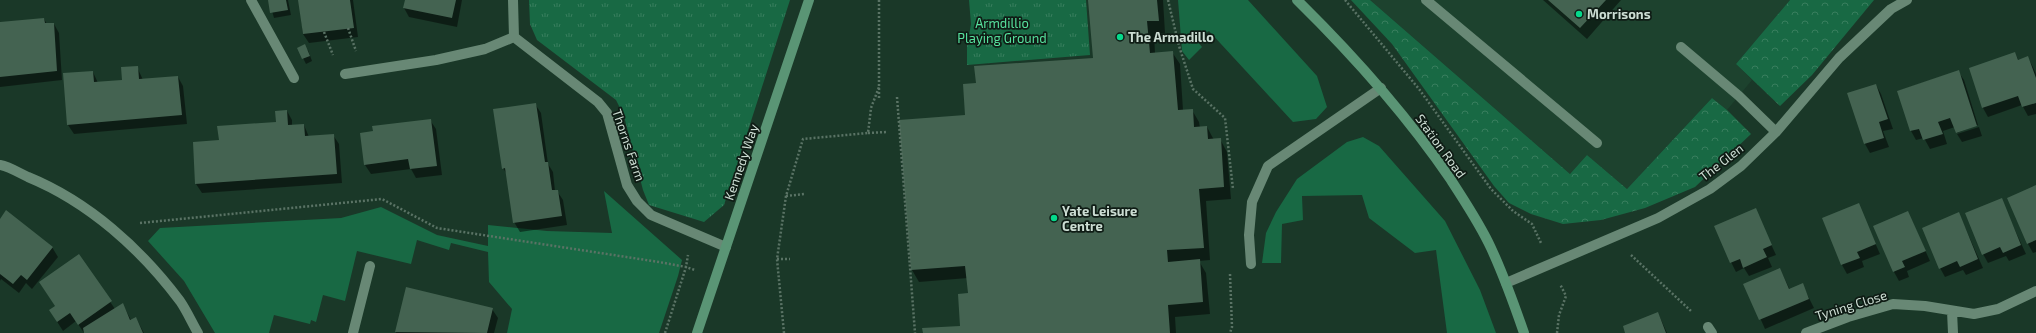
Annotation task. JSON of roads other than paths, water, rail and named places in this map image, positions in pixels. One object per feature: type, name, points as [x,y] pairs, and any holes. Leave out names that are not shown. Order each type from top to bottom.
[{"type":"main road","name":"Kennedy Way","points":[[697,333],[809,0]]},
{"type":"main road","name":"Station Road","points":[[1297,0],[1349,52],[1381,88],[1438,162],[1468,206],[1491,247],[1524,333]]},
{"type":"street","points":[[251,0],[294,78]]},
{"type":"street","points":[[345,74],[436,60],[485,49],[514,38],[514,0]]},
{"type":"street","points":[[1426,0],[1597,143]]},
{"type":"street","name":"The Glen","points":[[1506,283],[1658,218],[1710,189],[1741,166],[1776,132],[1839,58],[1891,9],[1907,0]]},
{"type":"street","name":"Thorns Farm","points":[[514,38],[598,102],[607,113],[627,185],[637,201],[651,215],[726,246]]},
{"type":"street","points":[[1681,46],[1776,132]]},
{"type":"street","points":[[1251,264],[1249,235],[1252,202],[1268,166],[1381,88]]},
{"type":"street","points":[[0,165],[48,185],[85,208],[110,226],[148,264],[180,302],[198,333]]},
{"type":"street","points":[[353,333],[370,266]]},
{"type":"street","name":"Tyning Close","points":[[1806,333],[1848,317],[1893,304],[1925,306],[1974,314],[1998,308],[2036,291]]},
{"type":"street","points":[[1952,311],[1952,333]]},
{"type":"place","name":"Morrisons","points":[[1579,14]]},
{"type":"place","name":"The Armadillo","points":[[1120,37]]},
{"type":"place","name":"Yate Leisure Centre","points":[[1054,218]]},
{"type":"park label","name":"Armdillio Playing Ground","points":[[1002,30]]}]
